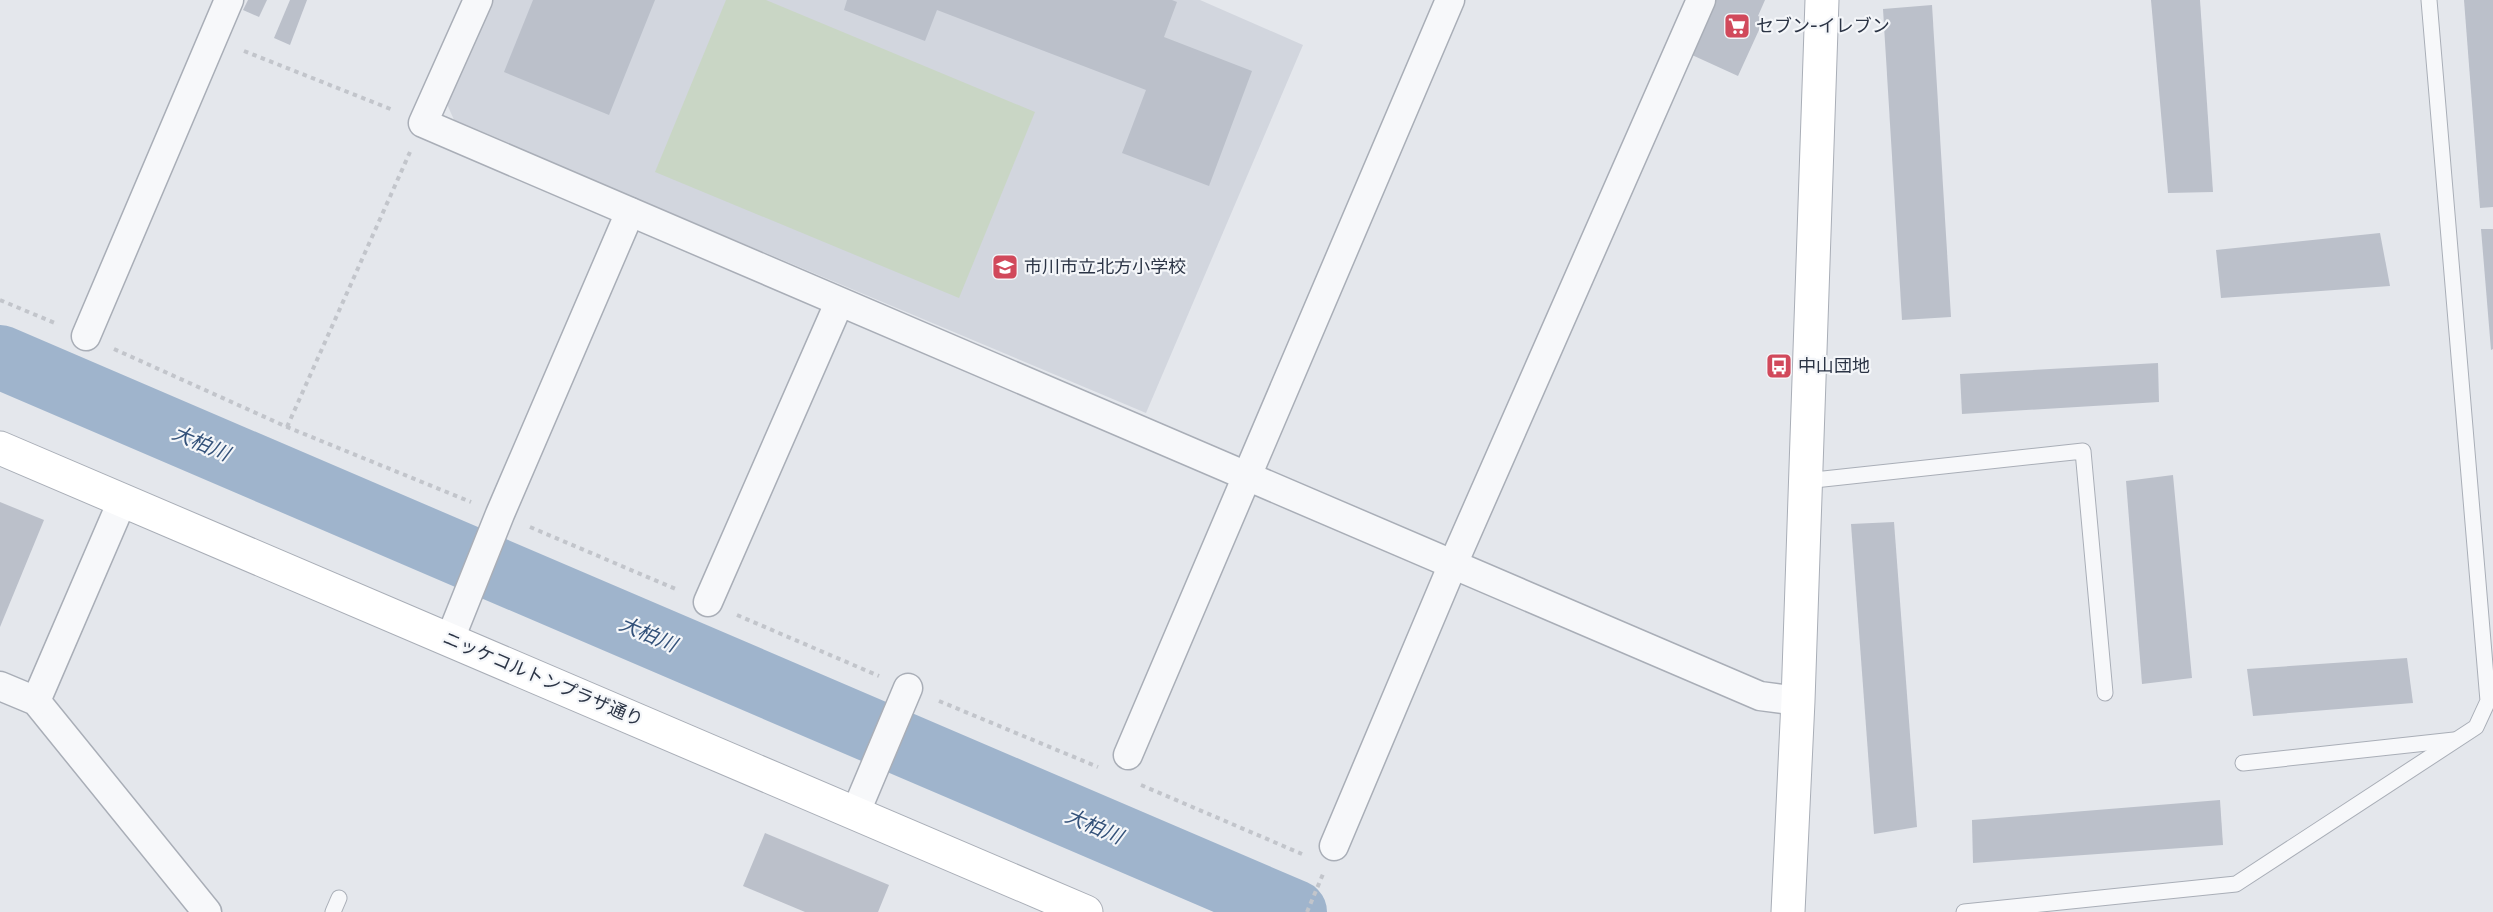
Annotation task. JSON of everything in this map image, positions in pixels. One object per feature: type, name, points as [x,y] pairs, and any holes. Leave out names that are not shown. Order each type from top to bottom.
[{"type":"street","points":[[86,336],[229,0]]},
{"type":"street","points":[[478,0],[423,123],[1760,696],[1798,701]]},
{"type":"street","points":[[1122,769],[1450,0]]},
{"type":"street","points":[[1331,855],[1453,564],[1701,0]]},
{"type":"street","points":[[1788,912],[1798,701],[1822,0]]},
{"type":"street","points":[[450,639],[500,514],[630,212]]},
{"type":"street","points":[[708,602],[839,303]]},
{"type":"street","name":"ニッケコルトンプラザ通り","points":[[0,448],[1086,912]]},
{"type":"street","points":[[36,701],[123,499]]},
{"type":"street","points":[[0,686],[36,701],[207,912]]},
{"type":"street","points":[[855,814],[908,688]]},
{"type":"lane","points":[[1964,912],[2236,884],[2476,728],[2488,701],[2429,0]]},
{"type":"lane","points":[[1805,481],[2083,451],[2105,693]]},
{"type":"lane","points":[[2243,764],[2457,740]]},
{"type":"path","points":[[213,39],[423,123],[287,428]]},
{"type":"path","points":[[0,300],[86,336],[287,428],[500,514],[908,688],[1122,769],[1305,855]]},
{"type":"path","points":[[1307,912],[1331,855]]},
{"type":"shaded area","name":"市川市立北方小学校","points":[[489,0],[1200,0],[1303,45],[1146,413],[455,122],[446,102]]},
{"type":"green space","points":[[726,0],[766,0],[1035,112],[959,298],[655,172]]},
{"type":"building","points":[[248,0],[267,0],[259,17],[243,10]]},
{"type":"building","points":[[290,0],[307,0],[290,45],[274,38]]},
{"type":"building","points":[[533,0],[655,0],[609,115],[504,72]]},
{"type":"building","points":[[847,0],[1172,0],[1177,2],[1164,37],[1252,71],[1209,186],[1122,153],[1146,90],[937,10],[925,41],[844,10]]},
{"type":"building","points":[[1716,0],[1765,0],[1758,16],[1764,19],[1738,76],[1692,55]]},
{"type":"building","points":[[2151,0],[2200,0],[2213,192],[2168,193]]},
{"type":"building","points":[[2464,0],[2493,0],[2493,207],[2480,208]]},
{"type":"building","points":[[1932,5],[1951,317],[1902,320],[1883,9]]},
{"type":"building","points":[[2481,229],[2493,229],[2493,349],[2491,350]]},
{"type":"building","points":[[2380,233],[2390,286],[2221,298],[2216,250]]},
{"type":"building","points":[[2158,363],[2159,402],[1962,414],[1960,374]]},
{"type":"building","points":[[2173,475],[2192,678],[2142,684],[2126,481]]},
{"type":"building","points":[[0,502],[44,520],[0,627]]},
{"type":"building","points":[[1894,522],[1917,827],[1874,834],[1851,524]]},
{"type":"building","points":[[2407,658],[2413,703],[2253,716],[2247,669]]},
{"type":"building","points":[[2220,800],[2223,845],[1973,863],[1972,820]]},
{"type":"building","points":[[765,833],[889,885],[878,912],[805,912],[743,886]]},
{"type":"waterway","name":"大柏川","points":[[0,357],[1295,912]]},
{"type":"place","name":"セブン-イレブン","points":[[1737,26]]},
{"type":"place","name":"市川市立北方小学校","points":[[1005,267]]},
{"type":"place","name":"中山団地","points":[[1779,366]]}]
